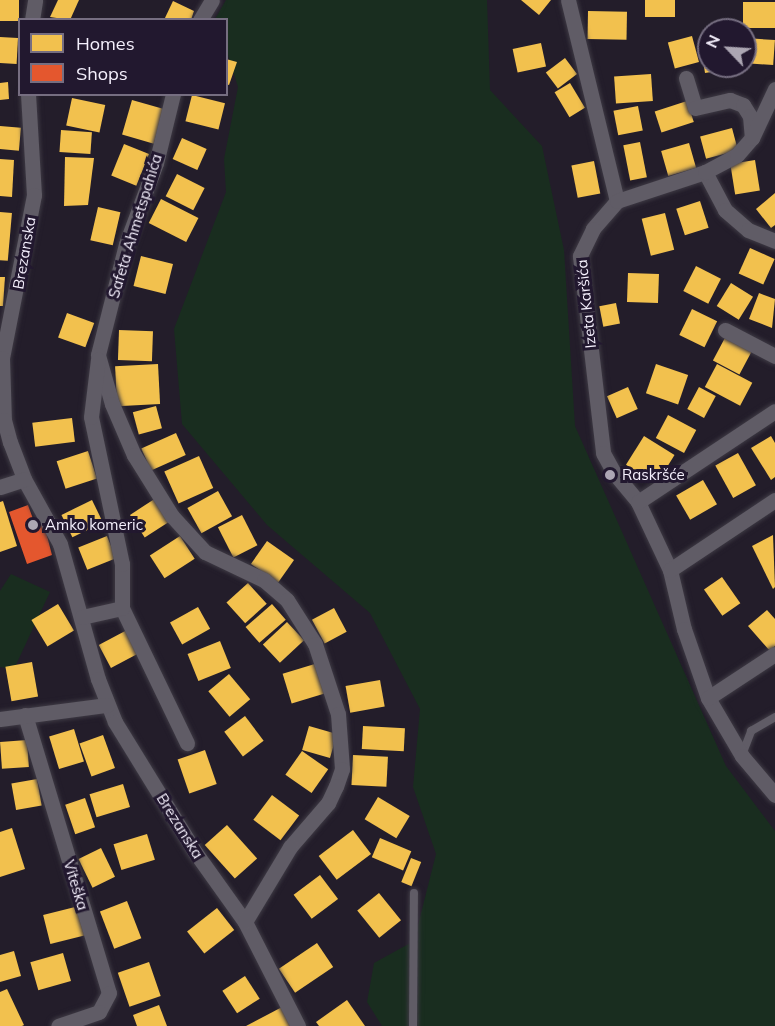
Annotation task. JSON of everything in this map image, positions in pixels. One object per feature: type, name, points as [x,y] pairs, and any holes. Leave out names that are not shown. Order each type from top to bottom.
[{"type":"street","points":[[32,18],[34,0]]},
{"type":"street","points":[[201,18],[212,0]]},
{"type":"street","points":[[568,0],[616,201],[705,172],[737,155],[752,138],[775,89]]},
{"type":"street","points":[[686,78],[695,108],[730,100],[742,105],[750,116],[752,138]]},
{"type":"street","name":"Brezanska","points":[[28,96],[34,195],[2,358],[1,390],[4,420],[24,479],[60,544],[107,705],[195,852],[245,922],[298,1026]]},
{"type":"street","name":"Safeta Ahmetspahića","points":[[173,96],[156,163],[126,244],[99,355],[112,404],[134,455],[172,516],[206,552],[264,580],[288,600],[315,644],[338,714],[342,769],[336,786],[328,803],[291,847],[245,922]]},
{"type":"street","points":[[705,172],[725,210],[748,230],[775,241]]},
{"type":"street","name":"Izeta Karšića","points":[[616,201],[593,229],[580,256],[603,453],[614,474],[638,502],[670,570],[684,629],[708,698],[742,756],[775,795]]},
{"type":"street","points":[[725,330],[775,356]]},
{"type":"street","points":[[99,355],[92,417],[122,564],[122,608],[187,743]]},
{"type":"street","points":[[638,502],[775,411]]},
{"type":"street","points":[[0,487],[24,479]]},
{"type":"street","points":[[670,570],[775,500]]},
{"type":"street","points":[[82,617],[122,608]]},
{"type":"street","points":[[708,698],[775,654]]},
{"type":"street","points":[[0,719],[107,705]]},
{"type":"street","name":"Viteška","points":[[25,715],[109,993],[99,1012],[85,1022],[58,1026]]},
{"type":"lane","points":[[742,756],[751,731],[775,717]]},
{"type":"lane","points":[[413,1026],[414,893]]},
{"type":"green space","points":[[226,0],[487,0],[490,90],[542,146],[564,250],[575,426],[726,766],[775,831],[775,1026],[382,1026],[367,1002],[374,963],[414,941],[436,854],[413,787],[420,709],[370,613],[267,525],[182,424],[174,329],[226,192],[224,159],[238,87],[228,55],[228,18],[216,18]]},
{"type":"green space","points":[[11,574],[50,592],[14,669],[0,667],[0,591]]},
{"type":"building: Homes","points":[[0,0],[19,0],[18,21],[0,21]]},
{"type":"building: Homes","points":[[58,0],[79,0],[71,18],[50,17]]},
{"type":"building: Homes","points":[[521,0],[551,0],[539,15]]},
{"type":"building: Homes","points":[[645,0],[675,0],[675,17],[645,17]]},
{"type":"building: Homes","points":[[173,1],[194,11],[192,18],[165,18]]},
{"type":"building: Homes","points":[[743,2],[775,2],[775,28],[757,28],[757,18],[743,18]]},
{"type":"building: Homes","points":[[588,11],[627,12],[627,40],[588,39]]},
{"type":"building: Homes","points":[[692,36],[697,63],[675,69],[668,42]]},
{"type":"building: Homes","points":[[0,37],[18,38],[17,64],[0,63]]},
{"type":"building: Homes","points":[[757,39],[775,40],[773,65],[757,64]]},
{"type":"building: Homes","points":[[541,43],[546,66],[518,73],[513,49]]},
{"type":"building: Homes","points":[[565,58],[577,74],[558,88],[546,72]]},
{"type":"building: Homes","points":[[228,60],[237,62],[228,85]]},
{"type":"building: Homes","points":[[651,74],[653,101],[616,104],[614,77]]},
{"type":"building: Homes","points":[[8,82],[9,99],[0,100],[0,83]]},
{"type":"building: Homes","points":[[570,83],[585,108],[570,117],[555,92]]},
{"type":"building: Homes","points":[[192,96],[225,103],[218,129],[185,121]]},
{"type":"building: Homes","points":[[72,98],[105,105],[99,132],[66,125]]},
{"type":"building: Homes","points":[[132,100],[164,109],[154,144],[122,135]]},
{"type":"building: Homes","points":[[687,101],[694,122],[661,132],[655,112]]},
{"type":"building: Homes","points":[[638,106],[643,131],[618,135],[613,111]]},
{"type":"building: Homes","points":[[0,126],[21,128],[19,151],[0,149]]},
{"type":"building: Homes","points":[[732,128],[738,150],[706,159],[700,137]]},
{"type":"building: Homes","points":[[61,130],[92,132],[90,154],[59,152]]},
{"type":"building: Homes","points":[[182,138],[207,149],[197,170],[173,159]]},
{"type":"building: Homes","points":[[640,142],[647,177],[630,181],[623,145]]},
{"type":"building: Homes","points":[[689,143],[696,168],[668,176],[661,151]]},
{"type":"building: Homes","points":[[124,144],[149,154],[136,186],[111,176]]},
{"type":"building: Homes","points":[[65,157],[94,158],[88,205],[64,206]]},
{"type":"building: Homes","points":[[0,159],[14,160],[12,197],[0,196]]},
{"type":"building: Homes","points":[[755,160],[760,191],[735,195],[730,164]]},
{"type":"building: Homes","points":[[594,161],[600,193],[578,198],[571,165]]},
{"type":"building: Homes","points":[[177,174],[205,188],[193,210],[166,196]]},
{"type":"building: Homes","points":[[775,193],[775,225],[771,228],[756,209]]},
{"type":"building: Homes","points":[[161,199],[198,218],[186,242],[149,223]]},
{"type":"building: Homes","points":[[700,201],[709,228],[685,235],[676,209]]},
{"type":"building: Homes","points":[[98,207],[120,212],[113,245],[90,240]]},
{"type":"building: Homes","points":[[0,212],[12,213],[8,261],[0,260]]},
{"type":"building: Homes","points":[[665,213],[674,250],[651,256],[642,219]]},
{"type":"building: Homes","points":[[750,248],[775,259],[763,285],[739,274]]},
{"type":"building: Homes","points":[[141,256],[173,264],[166,294],[134,286]]},
{"type":"building: Homes","points":[[696,266],[721,279],[708,304],[683,291]]},
{"type":"building: Homes","points":[[628,273],[659,274],[658,303],[627,302]]},
{"type":"building: Homes","points":[[0,277],[5,277],[3,306],[0,306]]},
{"type":"building: Homes","points":[[731,283],[753,297],[739,320],[717,306]]},
{"type":"building: Homes","points":[[759,293],[775,299],[772,328],[749,319]]},
{"type":"building: Homes","points":[[616,303],[620,324],[603,327],[599,306]]},
{"type":"building: Homes","points":[[692,309],[717,321],[704,347],[679,335]]},
{"type":"building: Homes","points":[[67,313],[94,323],[85,347],[58,337]]},
{"type":"building: Homes","points":[[119,330],[153,331],[152,361],[118,360]]},
{"type":"building: Homes","points":[[727,334],[753,348],[739,375],[713,360]]},
{"type":"building: Homes","points":[[158,364],[160,404],[117,406],[115,366]]},
{"type":"building: Homes","points":[[656,364],[688,375],[678,404],[646,393]]},
{"type":"building: Homes","points":[[717,364],[752,383],[740,406],[705,387]]},
{"type":"building: Homes","points":[[628,387],[638,409],[617,418],[607,396]]},
{"type":"building: Homes","points":[[699,387],[716,396],[704,418],[687,409]]},
{"type":"building: Homes","points":[[156,406],[162,428],[139,434],[133,412]]},
{"type":"building: Homes","points":[[668,415],[696,430],[684,453],[656,438]]},
{"type":"building: Homes","points":[[72,418],[75,442],[35,447],[32,423]]},
{"type":"building: Homes","points":[[176,433],[186,455],[151,470],[141,448]]},
{"type":"building: Homes","points":[[644,436],[675,455],[657,484],[626,465]]},
{"type":"building: Homes","points":[[771,436],[775,443],[775,477],[771,480],[751,448]]},
{"type":"building: Homes","points":[[88,451],[97,479],[66,489],[57,461]]},
{"type":"building: Homes","points":[[738,453],[756,485],[733,498],[715,466]]},
{"type":"building: Homes","points":[[199,456],[213,488],[179,503],[164,471]]},
{"type":"building: Homes","points":[[703,480],[717,504],[690,520],[676,495]]},
{"type":"building: Homes","points":[[218,491],[232,516],[201,533],[187,508]]},
{"type":"building: Homes","points":[[156,498],[171,521],[145,538],[130,515]]},
{"type":"building: Homes","points":[[92,500],[103,522],[72,537],[61,515]]},
{"type":"building: Homes","points":[[3,501],[17,546],[0,552],[0,502]]},
{"type":"building: Homes","points":[[242,515],[257,545],[233,558],[218,527]]},
{"type":"building: Homes","points":[[773,535],[775,587],[773,589],[752,546]]},
{"type":"building: Homes","points":[[107,536],[116,558],[87,570],[78,548]]},
{"type":"building: Homes","points":[[180,536],[195,559],[165,578],[150,556]]},
{"type":"building: Homes","points":[[267,541],[294,560],[278,583],[251,564]]},
{"type":"building: Homes","points":[[722,577],[740,603],[722,616],[704,590]]},
{"type":"building: Homes","points":[[248,583],[267,604],[245,623],[226,602]]},
{"type":"building: Homes","points":[[58,604],[74,631],[47,647],[31,620]]},
{"type":"building: Homes","points":[[272,604],[286,620],[259,643],[246,627]]},
{"type":"building: Homes","points":[[198,607],[210,629],[182,644],[170,623]]},
{"type":"building: Homes","points":[[334,608],[347,632],[325,644],[312,620]]},
{"type":"building: Homes","points":[[767,610],[775,619],[775,646],[770,651],[748,626]]},
{"type":"building: Homes","points":[[287,622],[304,640],[280,663],[263,645]]},
{"type":"building: Homes","points":[[127,630],[139,653],[111,668],[99,645]]},
{"type":"building: Homes","points":[[220,641],[231,668],[198,681],[188,654]]},
{"type":"building: Homes","points":[[32,662],[38,696],[11,701],[5,667]]},
{"type":"building: Homes","points":[[318,663],[327,693],[292,703],[283,674]]},
{"type":"building: Homes","points":[[229,674],[250,699],[230,717],[208,691]]},
{"type":"building: Homes","points":[[380,680],[385,707],[350,713],[346,686]]},
{"type":"building: Homes","points":[[245,716],[264,741],[243,756],[224,732]]},
{"type":"building: Homes","points":[[309,726],[337,734],[330,758],[302,750]]},
{"type":"building: Homes","points":[[363,726],[405,728],[404,751],[362,749]]},
{"type":"building: Homes","points":[[74,729],[84,762],[59,769],[49,737]]},
{"type":"building: Homes","points":[[103,735],[115,768],[91,776],[80,744]]},
{"type":"building: Homes","points":[[27,740],[29,767],[2,769],[0,742]]},
{"type":"building: Homes","points":[[205,750],[217,784],[189,793],[178,759]]},
{"type":"building: Homes","points":[[302,751],[328,769],[312,793],[285,775]]},
{"type":"building: Homes","points":[[353,755],[388,757],[386,787],[351,785]]},
{"type":"building: Homes","points":[[37,779],[42,806],[16,810],[11,784]]},
{"type":"building: Homes","points":[[123,784],[130,807],[97,817],[90,794]]},
{"type":"building: Homes","points":[[272,795],[299,815],[280,840],[253,820]]},
{"type":"building: Homes","points":[[378,797],[410,816],[396,838],[365,819]]},
{"type":"building: Homes","points":[[85,798],[95,827],[75,834],[65,805]]},
{"type":"building: Homes","points":[[227,825],[257,858],[235,879],[205,845]]},
{"type":"building: Homes","points":[[12,828],[25,869],[0,877],[0,832]]},
{"type":"building: Homes","points":[[353,830],[371,854],[337,880],[319,856]]},
{"type":"building: Homes","points":[[147,834],[155,860],[121,870],[114,844]]},
{"type":"building: Homes","points":[[380,838],[411,851],[403,871],[372,857]]},
{"type":"building: Homes","points":[[101,848],[115,877],[93,888],[79,859]]},
{"type":"building: Homes","points":[[411,858],[421,862],[411,886],[401,882]]},
{"type":"building: Homes","points":[[320,875],[338,899],[312,919],[294,895]]},
{"type":"building: Homes","points":[[379,893],[401,920],[379,938],[357,911]]},
{"type":"building: Homes","points":[[127,901],[141,938],[114,949],[100,911]]},
{"type":"building: Homes","points":[[79,906],[86,935],[50,944],[43,915]]},
{"type":"building: Homes","points":[[217,908],[234,930],[204,953],[187,931]]},
{"type":"building: Homes","points":[[317,943],[333,967],[295,993],[279,969]]},
{"type":"building: Homes","points":[[14,951],[21,976],[0,982],[0,955]]},
{"type":"building: Homes","points":[[63,953],[71,981],[38,990],[30,962]]},
{"type":"building: Homes","points":[[149,962],[161,996],[130,1007],[118,973]]},
{"type":"building: Homes","points":[[245,976],[260,999],[237,1013],[222,991]]},
{"type":"building: Homes","points":[[7,989],[24,1025],[22,1026],[0,1026],[0,992]]},
{"type":"building: Homes","points":[[347,1000],[365,1026],[319,1026],[316,1022]]},
{"type":"building: Homes","points":[[159,1005],[167,1026],[137,1026],[133,1015]]},
{"type":"building: Homes","points":[[284,1006],[294,1026],[246,1026]]},
{"type":"building: Shops","points":[[28,505],[36,527],[44,524],[52,555],[27,564],[9,512]]},
{"type":"place","name":"Raskršće","points":[[610,475]]},
{"type":"place","name":"Amko komeric","points":[[33,525]]}]
